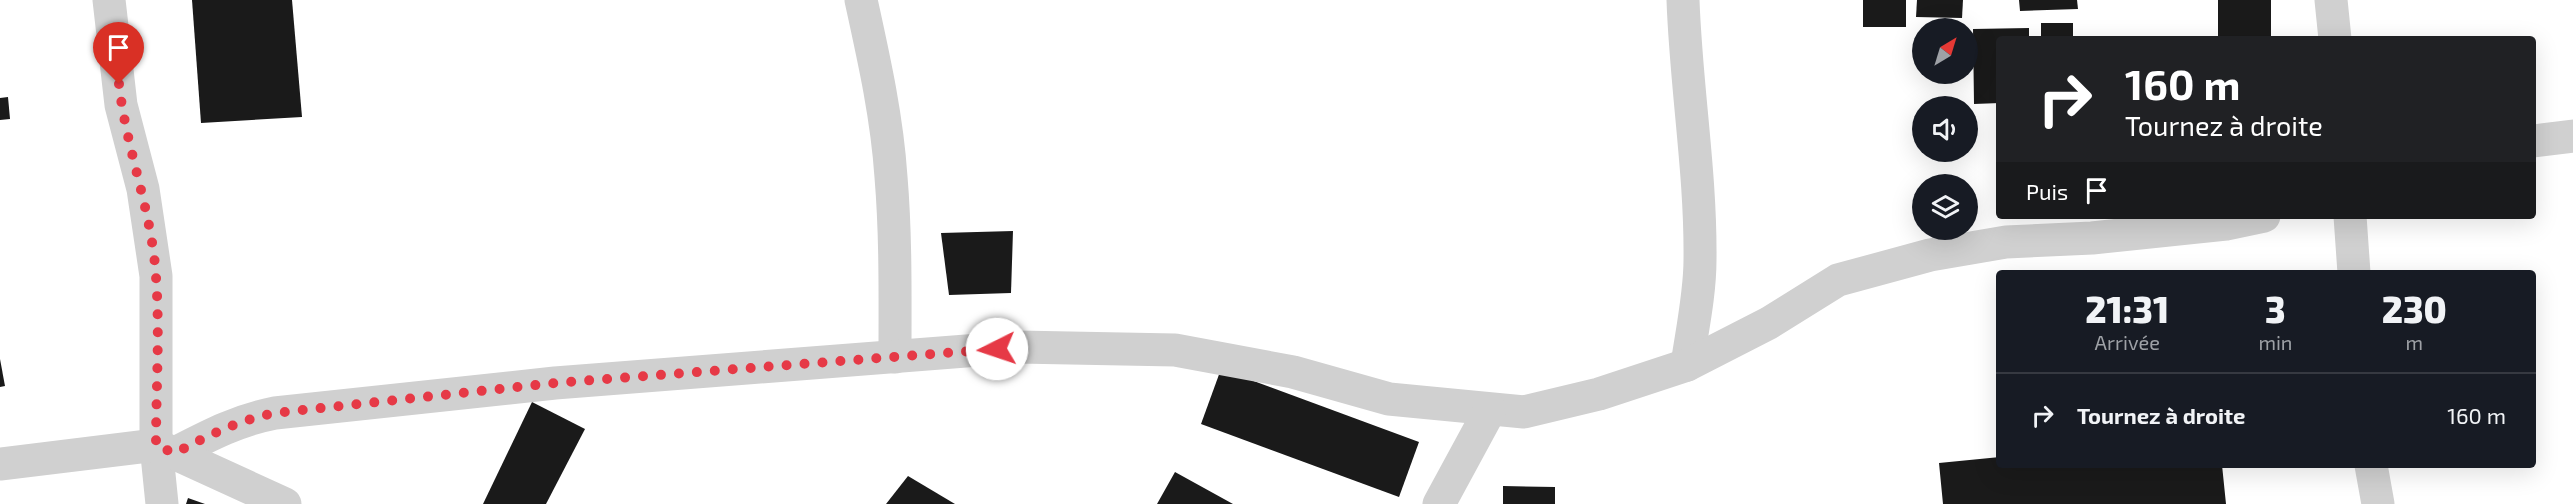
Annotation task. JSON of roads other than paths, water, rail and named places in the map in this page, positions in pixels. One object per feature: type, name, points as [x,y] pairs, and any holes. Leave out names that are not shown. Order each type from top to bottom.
[{"type":"street","points":[[110,0],[121,105],[142,189],[156,276],[166,449],[162,504]]},
{"type":"street","points":[[861,0],[883,104],[891,177],[895,263],[895,357]]},
{"type":"street","points":[[1683,0],[1685,51],[1696,157],[1701,262],[1688,365]]},
{"type":"street","points":[[2331,0],[2335,36]]},
{"type":"street","points":[[2536,141],[2573,136]]},
{"type":"street","points":[[0,464],[166,449],[247,418],[275,413],[555,383],[1018,347],[1175,350],[1293,372],[1389,399],[1524,412],[1599,394],[1688,365],[1769,323],[1838,280],[1930,255],[2006,242],[2092,238],[2226,224],[2250,219]]},
{"type":"street","points":[[2350,219],[2354,270]]},
{"type":"street","points":[[1439,504],[1491,410]]},
{"type":"street","points":[[166,449],[285,504]]},
{"type":"street","points":[[2372,468],[2378,504]]}]
